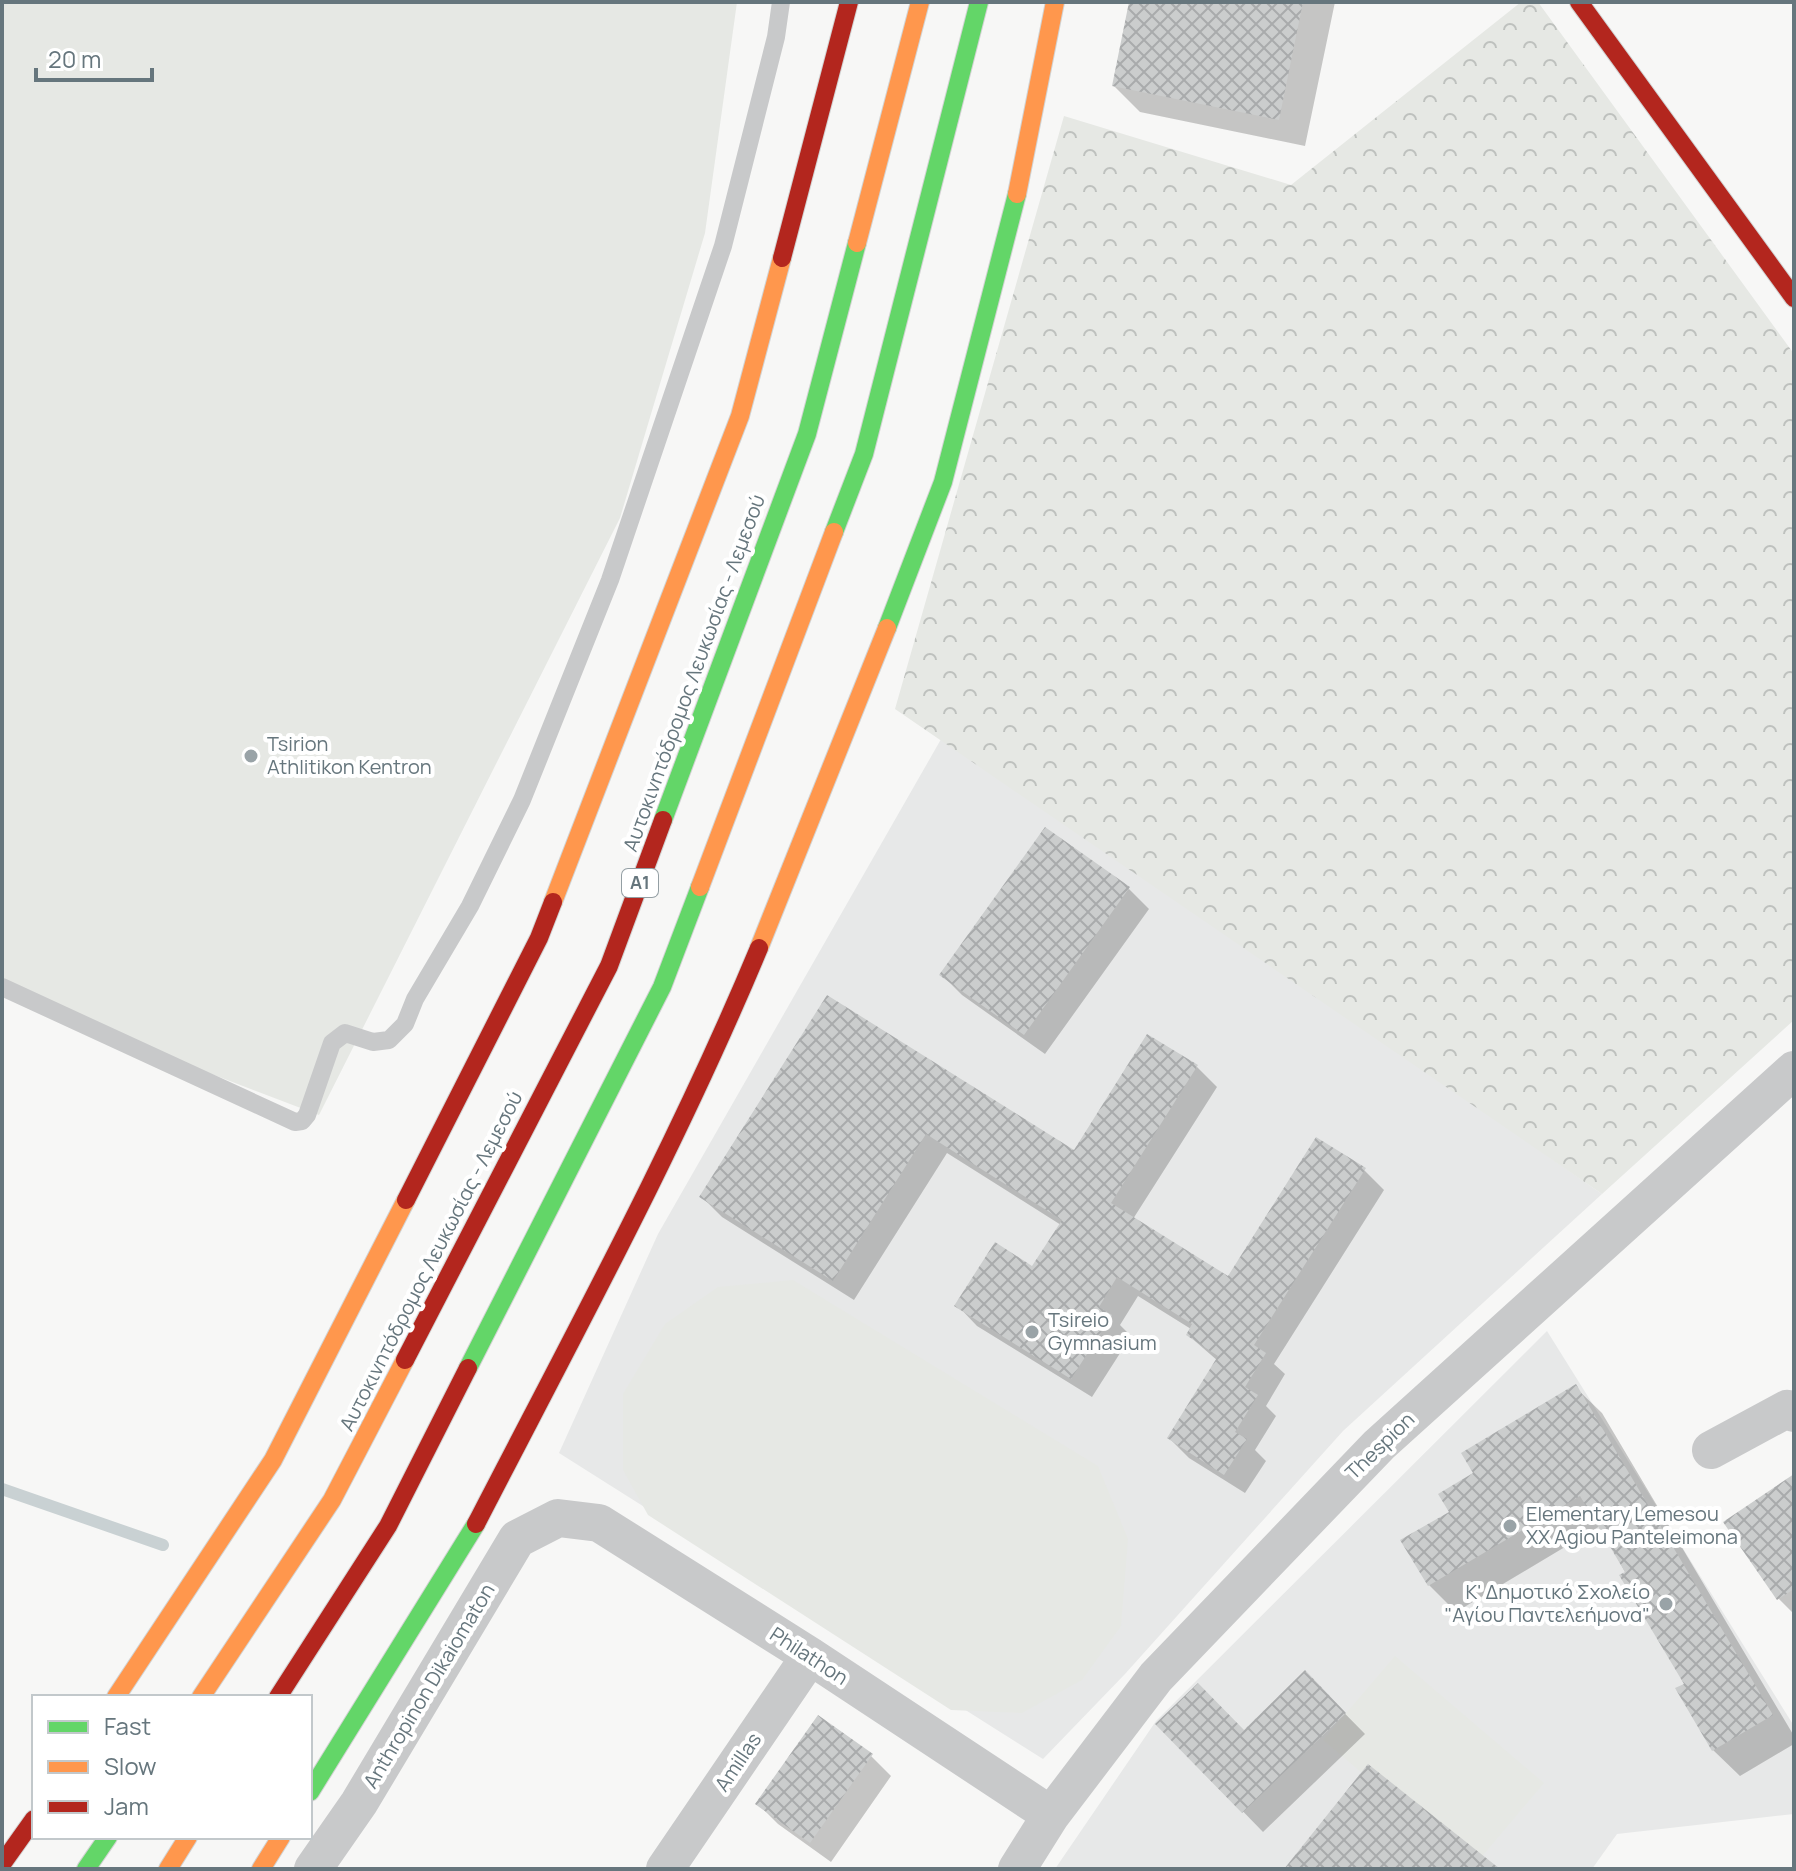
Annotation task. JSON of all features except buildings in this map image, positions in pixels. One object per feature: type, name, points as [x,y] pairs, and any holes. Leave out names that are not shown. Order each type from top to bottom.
[{"type":"main road","points":[[117,1695],[273,1460],[539,938],[740,416],[849,2]]},
{"type":"main road","name":"Αυτοκινητόδρομος Λευκωσίας - Λεμεσού","points":[[202,1695],[332,1500],[609,966],[807,434],[920,2]]},
{"type":"main road","points":[[279,1695],[388,1526],[662,987],[864,454],[979,2]]},
{"type":"main road","points":[[1012,221],[1040,2]]},
{"type":"main road","points":[[312,1789],[462,1552],[628,1230],[730,1018],[836,762],[943,482],[1012,221],[1055,2]]},
{"type":"main road","points":[[1579,2],[1790,286]]},
{"type":"main road","points":[[2,1864],[32,1822]]},
{"type":"main road","points":[[86,1869],[107,1839]]},
{"type":"main road","points":[[168,1869],[187,1839]]},
{"type":"main road","points":[[261,1869],[280,1839]]},
{"type":"street","name":"Thespion","points":[[1017,1869],[1051,1815],[1156,1677],[1379,1445],[1794,1070]]},
{"type":"street","points":[[1711,1450],[1787,1409],[1794,1413]]},
{"type":"street","name":"Philathon","points":[[558,1518],[599,1523],[810,1656],[1051,1815]]},
{"type":"street","name":"Anthropinon Dikaiomaton","points":[[313,1869],[359,1803],[517,1539],[558,1518]]},
{"type":"street","name":"Amillas","points":[[665,1869],[810,1656]]},
{"type":"lane","points":[[2,987],[295,1122],[302,1121],[307,1115],[332,1043],[345,1033],[373,1042],[389,1040],[405,1024],[415,999],[470,906],[522,800],[610,580],[723,246],[776,37],[781,2]]},
{"type":"shaded area","name":"Tsireio Gymnasium","points":[[944,734],[1602,1194],[1343,1431],[1125,1674],[1043,1759],[559,1453],[658,1234]]},
{"type":"shaded area","name":"Elementary Lemesou XX Agiou Panteleimona","points":[[1547,1331],[1794,1726],[1794,1814],[1617,1834],[1592,1869],[1055,1869],[1156,1721]]},
{"type":"green space","name":"Tsirion Athlitikon Kentron","points":[[2,2],[737,2],[705,233],[620,518],[319,1115],[2,994]]},
{"type":"green space","points":[[1521,2],[1538,2],[1794,354],[1794,1020],[1602,1194],[895,709],[1064,116],[1291,185]]},
{"type":"green space","points":[[793,1280],[1098,1466],[1128,1539],[1121,1626],[1082,1680],[1022,1713],[951,1710],[648,1515],[623,1470],[623,1394],[665,1324],[718,1287]]},
{"type":"green space","points":[[1395,1656],[1544,1783],[1473,1867],[1323,1740]]},
{"type":"waterway","points":[[2,1489],[163,1545]]},
{"type":"traffic: fast","points":[[834,532],[864,454],[979,2]]},
{"type":"traffic: fast","points":[[887,628],[943,482],[1017,194]]},
{"type":"traffic: fast","points":[[663,820],[807,434],[857,243]]},
{"type":"traffic: fast","points":[[468,1368],[662,987],[700,887]]},
{"type":"traffic: fast","points":[[312,1789],[476,1524]]},
{"type":"traffic: fast","points":[[86,1869],[107,1839]]},
{"type":"traffic: slow","points":[[857,243],[920,2]]},
{"type":"traffic: slow","points":[[1017,194],[1055,2]]},
{"type":"traffic: slow","points":[[553,902],[740,416],[782,258]]},
{"type":"traffic: slow","points":[[700,887],[834,532]]},
{"type":"traffic: slow","points":[[759,948],[887,628]]},
{"type":"traffic: slow","points":[[117,1695],[273,1460],[406,1200]]},
{"type":"traffic: slow","points":[[202,1695],[332,1500],[405,1360]]},
{"type":"traffic: slow","points":[[168,1869],[187,1839]]},
{"type":"traffic: slow","points":[[261,1869],[280,1839]]},
{"type":"traffic: jam","points":[[782,258],[849,2]]},
{"type":"traffic: jam","points":[[1579,2],[1794,298]]},
{"type":"traffic: jam","points":[[405,1360],[609,966],[663,820]]},
{"type":"traffic: jam","points":[[406,1200],[539,938],[553,902]]},
{"type":"traffic: jam","points":[[476,1524],[659,1167],[759,948]]},
{"type":"traffic: jam","points":[[279,1695],[388,1526],[468,1368]]},
{"type":"traffic: jam","points":[[2,1864],[32,1822]]},
{"type":"place","name":"Tsirion Athlitikon Kentron","points":[[251,756]]},
{"type":"place","name":"Tsireio Gymnasium","points":[[1032,1332]]},
{"type":"place","name":"Elementary Lemesou XX Agiou Panteleimona","points":[[1510,1526]]},
{"type":"place","name":"Κ' Δημοτικό Σχολείο \"Αγίου Παντελεήμονα\"","points":[[1666,1604]]}]
